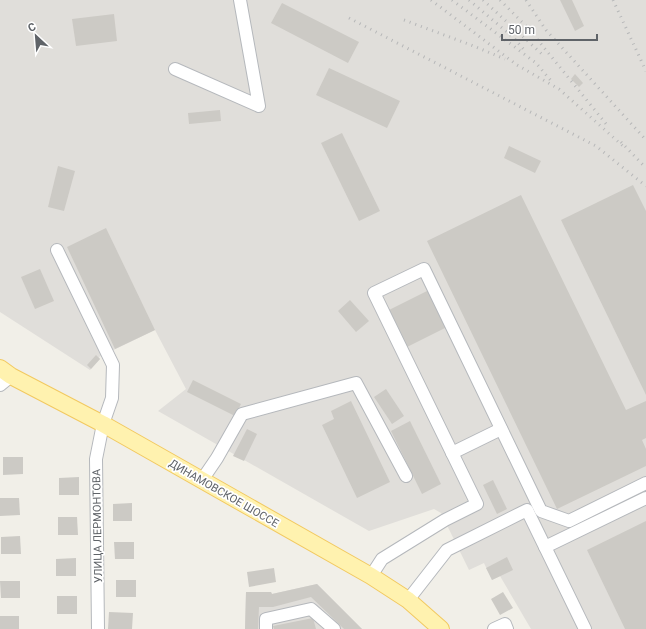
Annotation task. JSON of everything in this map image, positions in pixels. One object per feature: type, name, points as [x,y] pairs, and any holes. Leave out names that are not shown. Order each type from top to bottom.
[{"type":"main road","name":"ДИНАМОВСКОЕ ШОССЕ","points":[[4,376],[103,424],[371,576],[408,600],[441,629]]},
{"type":"street","points":[[174,69],[259,106],[240,0]]},
{"type":"street","name":"УЛИЦА ЛЕРМОНТОВА","points":[[58,250],[113,365],[112,398],[103,424],[96,459],[98,629]]},
{"type":"street","points":[[371,576],[382,559],[445,520],[477,504],[374,294],[424,270],[541,511],[569,521],[646,483]]},
{"type":"street","points":[[202,480],[217,458],[242,414],[356,383],[406,476]]},
{"type":"street","points":[[452,453],[502,429]]},
{"type":"street","points":[[545,547],[646,498]]},
{"type":"street","points":[[408,600],[447,550],[527,510],[585,629]]},
{"type":"street","points":[[266,629],[266,619],[311,609],[334,629]]},
{"type":"street","points":[[494,629],[505,624],[507,629]]},
{"type":"shaded area","points":[[0,0],[646,0],[646,629],[531,629],[500,576],[492,580],[484,563],[469,570],[441,513],[434,509],[369,531],[158,411],[186,389],[155,330],[99,357],[100,359],[90,370],[0,312]]},
{"type":"shaded area","points":[[317,584],[362,629],[245,629],[246,592],[271,592],[272,594]]},
{"type":"building","points":[[560,0],[572,0],[584,26],[575,31]]},
{"type":"building","points":[[282,3],[359,42],[348,63],[271,23]]},
{"type":"building","points":[[114,14],[117,41],[76,46],[72,19]]},
{"type":"building","points":[[329,68],[400,101],[387,128],[316,95]]},
{"type":"building","points":[[575,74],[583,83],[579,87],[571,79]]},
{"type":"building","points":[[220,110],[221,121],[189,124],[188,113]]},
{"type":"building","points":[[342,133],[380,211],[359,221],[321,143]]},
{"type":"building","points":[[509,146],[541,161],[535,173],[504,158]]},
{"type":"building","points":[[58,166],[75,171],[64,211],[48,207]]},
{"type":"building","points":[[633,185],[646,211],[646,395],[561,220]]},
{"type":"building","points":[[521,195],[626,410],[646,401],[646,438],[642,440],[646,449],[646,466],[557,509],[427,241]]},
{"type":"building","points":[[106,228],[155,330],[115,349],[67,247]]},
{"type":"building","points":[[40,269],[54,301],[35,309],[21,277]]},
{"type":"building","points":[[431,289],[449,326],[403,349],[385,312]]},
{"type":"building","points":[[350,300],[369,321],[356,332],[338,311]]},
{"type":"building","points":[[96,355],[100,359],[91,369],[87,365]]},
{"type":"building","points":[[193,380],[241,404],[235,416],[187,392]]},
{"type":"building","points":[[386,389],[404,416],[392,424],[374,397]]},
{"type":"building","points":[[351,401],[390,482],[357,498],[322,425],[334,419],[331,411]]},
{"type":"building","points":[[410,421],[441,484],[422,494],[391,431]]},
{"type":"building","points":[[247,429],[257,434],[244,461],[233,456]]},
{"type":"building","points":[[3,457],[23,457],[23,474],[3,475]]},
{"type":"building","points":[[79,477],[79,495],[59,495],[59,478]]},
{"type":"building","points":[[493,480],[507,509],[497,514],[483,485]]},
{"type":"building","points":[[0,498],[19,498],[20,515],[0,516]]},
{"type":"building","points":[[132,503],[132,521],[113,521],[113,504]]},
{"type":"building","points":[[58,517],[77,517],[78,535],[58,535]]},
{"type":"building","points":[[646,521],[646,629],[625,629],[587,550]]},
{"type":"building","points":[[20,536],[21,554],[1,554],[1,537]]},
{"type":"building","points":[[114,542],[134,542],[134,559],[115,559]]},
{"type":"building","points":[[507,557],[513,570],[492,580],[486,568]]},
{"type":"building","points":[[76,558],[76,576],[56,576],[56,559]]},
{"type":"building","points":[[274,568],[276,582],[249,587],[247,572]]},
{"type":"building","points":[[116,580],[136,580],[136,597],[116,597]]},
{"type":"building","points":[[0,581],[20,581],[20,598],[1,598]]},
{"type":"building","points":[[317,584],[362,629],[344,629],[311,597],[273,607],[259,607],[258,629],[245,629],[246,592],[271,592],[272,594]]},
{"type":"building","points":[[503,592],[513,608],[500,615],[491,599]]},
{"type":"building","points":[[57,596],[77,596],[77,614],[57,614]]},
{"type":"building","points":[[109,612],[133,613],[132,629],[108,629]]},
{"type":"building","points":[[0,616],[19,616],[19,629],[0,629]]},
{"type":"building","points":[[313,618],[316,629],[274,629],[273,626]]},
{"type":"railway","points":[[431,0],[517,65],[559,89],[623,146]]},
{"type":"railway","points":[[452,0],[536,63],[552,82]]},
{"type":"railway","points":[[469,0],[514,38],[525,51]]},
{"type":"railway","points":[[483,0],[544,56]]},
{"type":"railway","points":[[500,0],[528,28],[607,125]]},
{"type":"railway","points":[[526,0],[546,30],[646,140]]},
{"type":"railway","points":[[613,0],[646,71]]},
{"type":"railway","points":[[349,18],[596,146],[646,186]]},
{"type":"railway","points":[[404,20],[505,59]]},
{"type":"railway","points":[[621,142],[646,168]]}]
